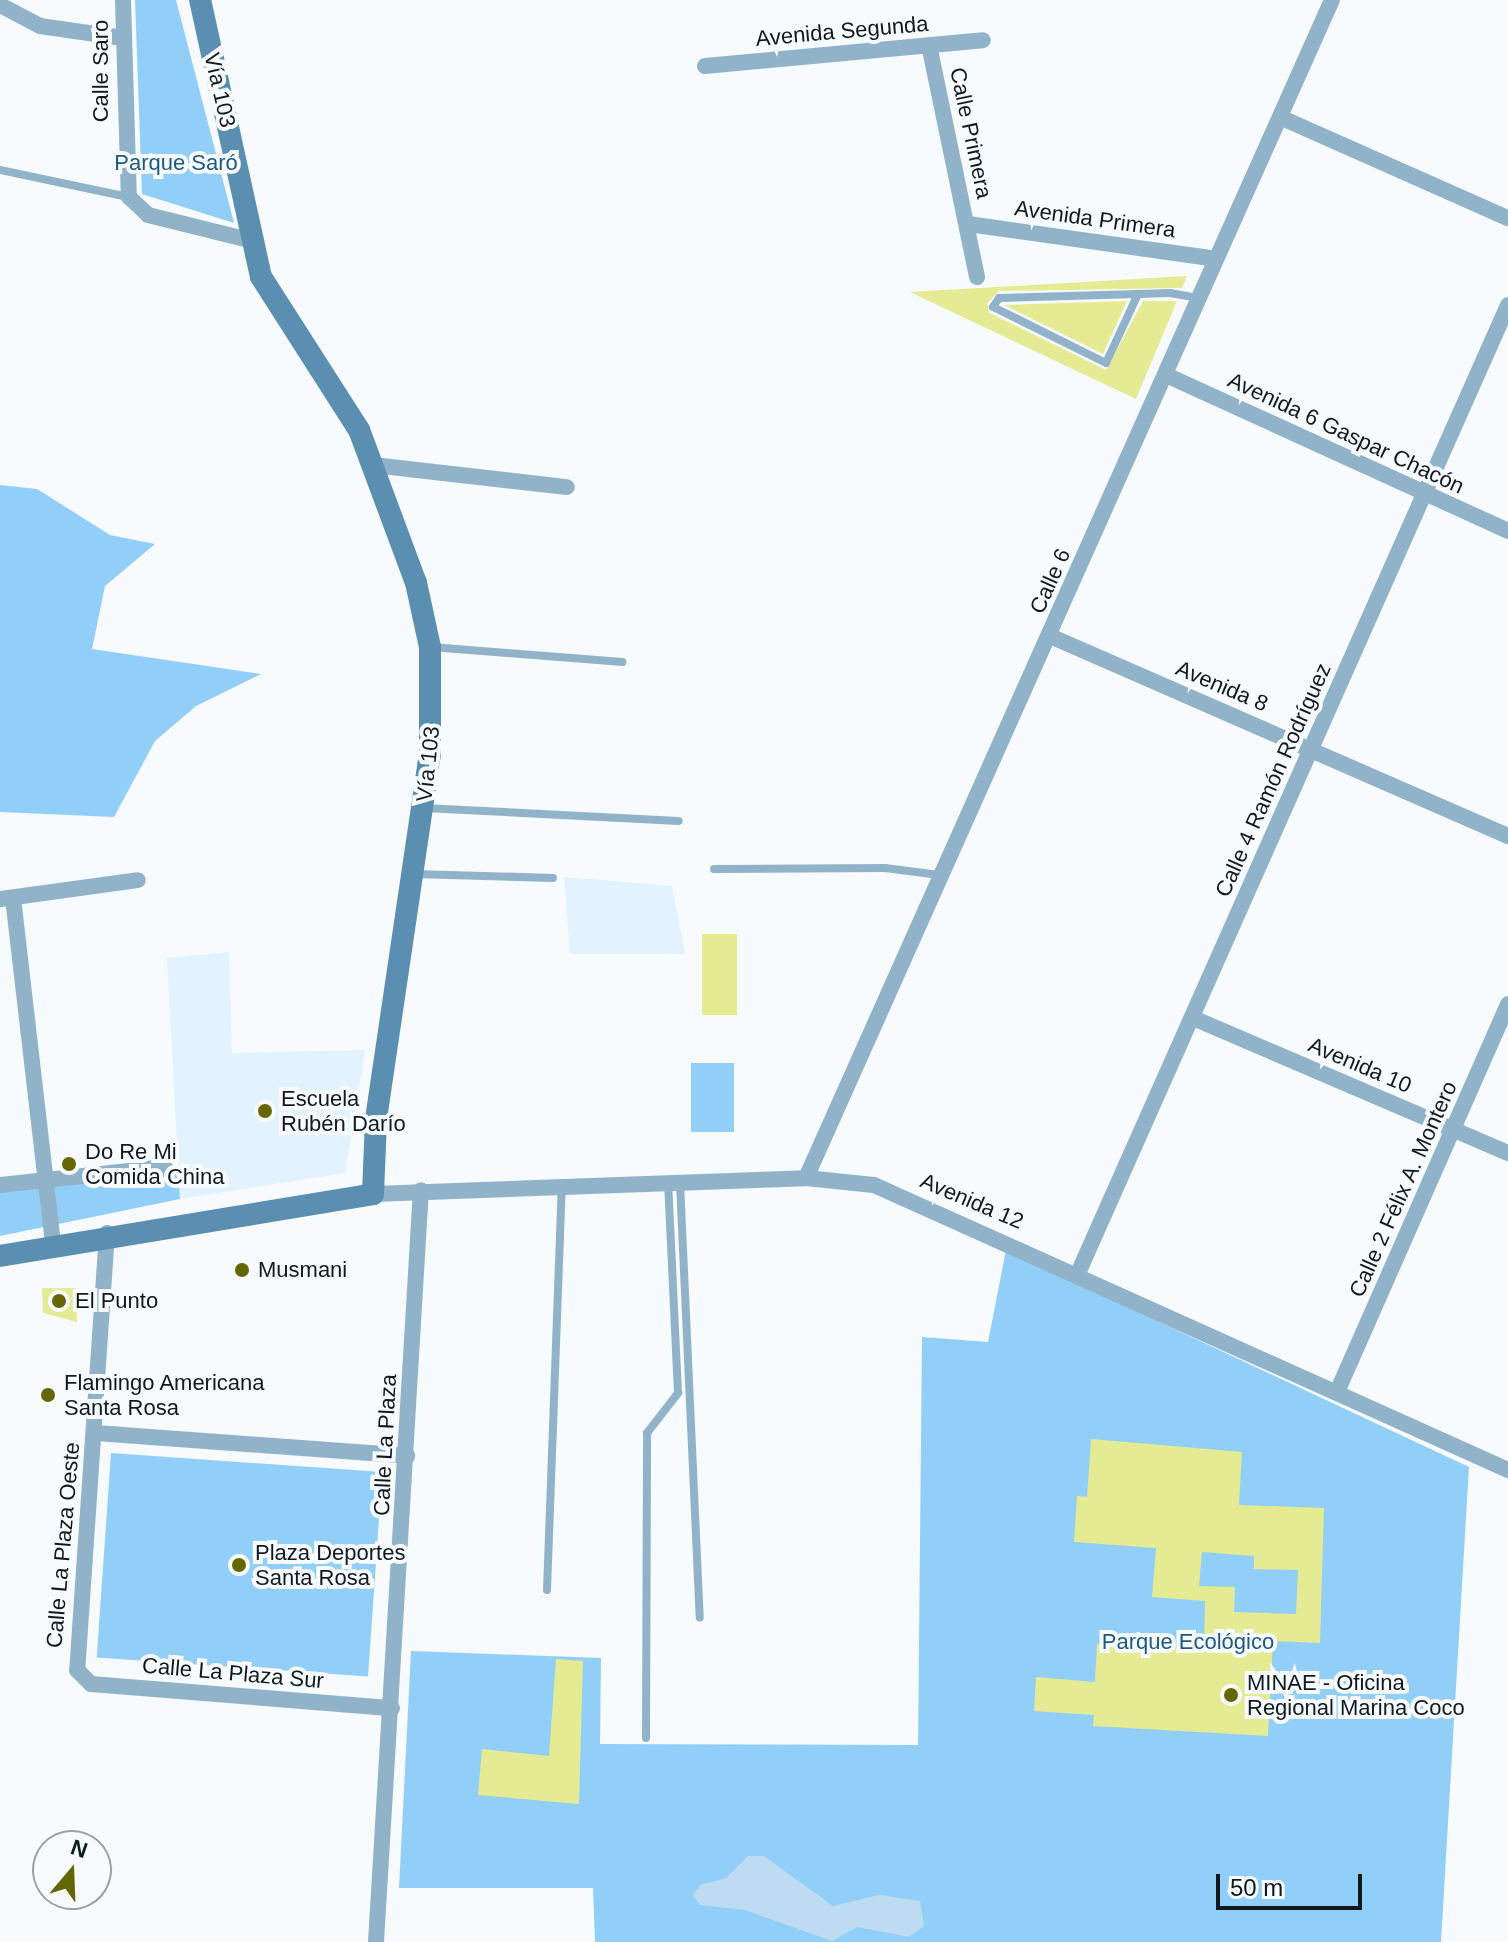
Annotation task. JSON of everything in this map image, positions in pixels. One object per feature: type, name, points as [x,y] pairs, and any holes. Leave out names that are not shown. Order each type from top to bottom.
[{"type":"main road","name":"Vía 103","points":[[200,0],[253,241],[278,311],[345,404],[373,465],[430,647],[433,712],[423,808],[412,874],[373,1194]]},
{"type":"main road","points":[[0,1256],[107,1233],[373,1194]]},
{"type":"street","name":"Calle Saro","points":[[123,0],[129,197]]},
{"type":"street","name":"Calle 6","points":[[806,1178],[1198,298],[1282,118],[1332,0]]},
{"type":"street","points":[[0,5],[40,26],[123,38]]},
{"type":"street","name":"Avenida Segunda","points":[[705,66],[983,40]]},
{"type":"street","name":"Calle Primera","points":[[929,45],[977,277]]},
{"type":"street","points":[[1282,118],[1508,218]]},
{"type":"street","points":[[129,197],[148,215],[253,241]]},
{"type":"street","name":"Avenida Primera","points":[[968,224],[1216,259]]},
{"type":"street","name":"Calle 4 Ramón Rodríguez","points":[[1079,1271],[1508,305]]},
{"type":"street","name":"Avenida 6 Gaspar Chacón","points":[[1166,375],[1508,531]]},
{"type":"street","points":[[373,465],[567,487]]},
{"type":"street","name":"Avenida 8","points":[[1050,636],[1508,836]]},
{"type":"street","points":[[53,1245],[6,899],[138,880]]},
{"type":"street","name":"Calle 2 Félix A. Montero","points":[[1337,1392],[1508,1004]]},
{"type":"street","name":"Avenida 10","points":[[1193,1018],[1508,1153]]},
{"type":"street","points":[[0,1185],[165,1167]]},
{"type":"street","name":"Avenida 12","points":[[373,1194],[806,1178],[874,1185],[917,1200],[1079,1271],[1508,1470]]},
{"type":"street","name":"Calle La Plaza","points":[[376,1942],[421,1190]]},
{"type":"street","name":"Calle La Plaza Oeste","points":[[77,1670],[96,1433],[107,1233]]},
{"type":"street","points":[[96,1433],[407,1456]]},
{"type":"street","name":"Calle La Plaza Sur","points":[[77,1670],[91,1684],[392,1708]]},
{"type":"lane","points":[[0,170],[129,197]]},
{"type":"lane","points":[[1138,294],[1106,363],[993,307],[999,298],[1138,294],[1198,298]]},
{"type":"lane","points":[[430,647],[622,662]]},
{"type":"lane","points":[[423,808],[679,821]]},
{"type":"lane","points":[[714,869],[885,868],[943,876]]},
{"type":"lane","points":[[412,874],[553,878]]},
{"type":"lane","points":[[674,1182],[700,1618]]},
{"type":"lane","points":[[646,1738],[647,1433],[678,1393],[674,1182]]},
{"type":"lane","points":[[547,1590],[562,1185]]},
{"type":"shaded area","points":[[564,877],[672,886],[685,954],[570,954]]},
{"type":"shaded area","name":"Escuela Rubén Darío","points":[[229,952],[232,1053],[365,1050],[345,1173],[180,1199],[167,958]]},
{"type":"shaded area","points":[[748,1856],[764,1856],[833,1906],[879,1895],[920,1901],[924,1926],[909,1937],[857,1927],[832,1941],[745,1910],[700,1905],[693,1895],[700,1885],[726,1878]]},
{"type":"green space","name":"Parque Saró","points":[[135,0],[176,0],[234,223],[142,194]]},
{"type":"green space","points":[[0,485],[37,489],[110,535],[155,544],[105,586],[92,649],[261,674],[196,706],[155,741],[114,817],[0,812]]},
{"type":"green space","points":[[691,1063],[734,1063],[734,1132],[691,1132]]},
{"type":"green space","points":[[178,1168],[180,1199],[0,1236],[0,1190]]},
{"type":"green space","name":"Parque Ecológico","points":[[1006,1250],[1469,1467],[1441,1942],[595,1942],[593,1888],[399,1888],[411,1651],[601,1658],[600,1744],[918,1745],[922,1337],[988,1342]]},
{"type":"green space","name":"Plaza Deportes Santa Rosa","points":[[111,1453],[382,1472],[368,1676],[97,1658]]},
{"type":"building","points":[[1187,276],[1182,288],[999,291],[987,304],[990,313],[1106,370],[1143,301],[1177,301],[1136,399],[910,292]]},
{"type":"building","points":[[1127,301],[1103,354],[1004,305]]},
{"type":"building","points":[[702,934],[737,934],[737,1015],[702,1015]]},
{"type":"building","name":"El Punto","points":[[42,1288],[76,1288],[77,1322],[43,1313]]},
{"type":"building","points":[[1091,1439],[1242,1452],[1239,1505],[1324,1508],[1320,1643],[1273,1641],[1268,1736],[1093,1726],[1094,1715],[1034,1711],[1036,1677],[1095,1682],[1097,1644],[1204,1649],[1205,1601],[1152,1597],[1156,1548],[1074,1542],[1077,1496],[1087,1497]],"holes":[[[1202,1552],[1254,1556],[1254,1569],[1298,1570],[1296,1614],[1234,1612],[1235,1587],[1199,1586]]]},
{"type":"building","points":[[556,1659],[583,1661],[579,1804],[478,1795],[482,1749],[549,1756]]},
{"type":"place","name":"Escuela Rubén Darío","points":[[265,1111]]},
{"type":"place","name":"Do Re Mi Comida China","points":[[69,1164]]},
{"type":"place","name":"Musmani","points":[[242,1270]]},
{"type":"place","name":"El Punto","points":[[59,1301]]},
{"type":"place","name":"Flamingo Americana Santa Rosa","points":[[48,1395]]},
{"type":"place","name":"Plaza Deportes Santa Rosa","points":[[239,1565]]},
{"type":"place","name":"MINAE - Oficina Regional Marina Coco","points":[[1231,1695]]}]
